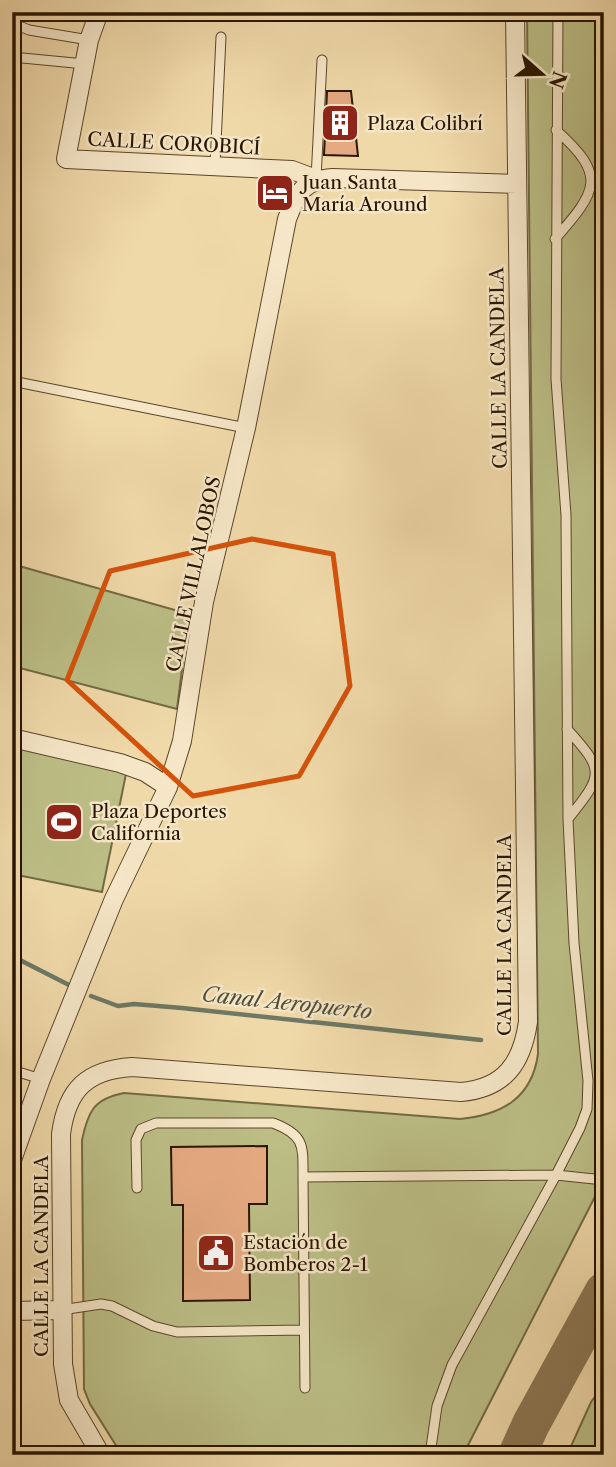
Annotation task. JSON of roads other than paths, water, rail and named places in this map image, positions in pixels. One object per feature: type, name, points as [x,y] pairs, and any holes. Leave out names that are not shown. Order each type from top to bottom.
[{"type":"street","name":"CALLE COROBICÍ","points":[[99,12],[89,40],[66,159],[292,170],[316,179]]},
{"type":"street","name":"CALLE LA CANDELA","points":[[101,1455],[69,1400],[63,1364],[61,1134],[63,1119],[75,1091],[87,1079],[100,1072],[132,1067],[476,1091],[499,1080],[510,1070],[519,1058],[525,1042],[528,1022],[515,12]]},
{"type":"street","points":[[316,179],[517,184]]},
{"type":"street","name":"CALLE VILLALOBOS","points":[[12,1160],[41,1079],[114,899],[168,787],[182,741],[204,602],[246,428],[287,219],[295,198],[304,187],[316,179]]},
{"type":"street","points":[[12,738],[120,763],[145,772],[168,787]]},
{"type":"street","points":[[12,1311],[61,1310]]},
{"type":"lane","points":[[430,1455],[437,1406],[452,1365],[556,1175],[587,1109],[588,1081],[574,943],[567,729],[566,515],[556,379],[558,12]]},
{"type":"lane","points":[[12,23],[29,30],[89,40]]},
{"type":"lane","points":[[215,165],[221,37]]},
{"type":"lane","points":[[12,57],[85,64]]},
{"type":"lane","points":[[316,179],[322,60]]},
{"type":"lane","points":[[555,239],[589,195],[592,177],[586,160],[556,130]]},
{"type":"lane","points":[[12,381],[246,428]]},
{"type":"lane","points":[[567,729],[589,753],[596,770],[594,784],[569,819]]},
{"type":"lane","points":[[12,1070],[41,1079]]},
{"type":"lane","points":[[137,1188],[136,1140],[141,1129],[156,1123],[273,1123],[292,1130],[303,1148],[305,1388]]},
{"type":"lane","points":[[303,1177],[556,1175],[604,1180]]},
{"type":"lane","points":[[61,1310],[100,1304],[112,1306],[153,1326],[177,1332],[304,1330]]},
{"type":"waterway","points":[[12,956],[71,986]]},
{"type":"waterway","name":"Canal Aeropuerto","points":[[91,996],[118,1006],[134,1004],[182,1008],[481,1040]]},
{"type":"place","name":"Plaza Colibrí","points":[[340,123]]},
{"type":"place","name":"Juan Santa María Around","points":[[275,193]]},
{"type":"place","name":"Plaza Deportes California","points":[[64,822]]},
{"type":"place","name":"Estación de Bomberos 2-1","points":[[216,1253]]}]
